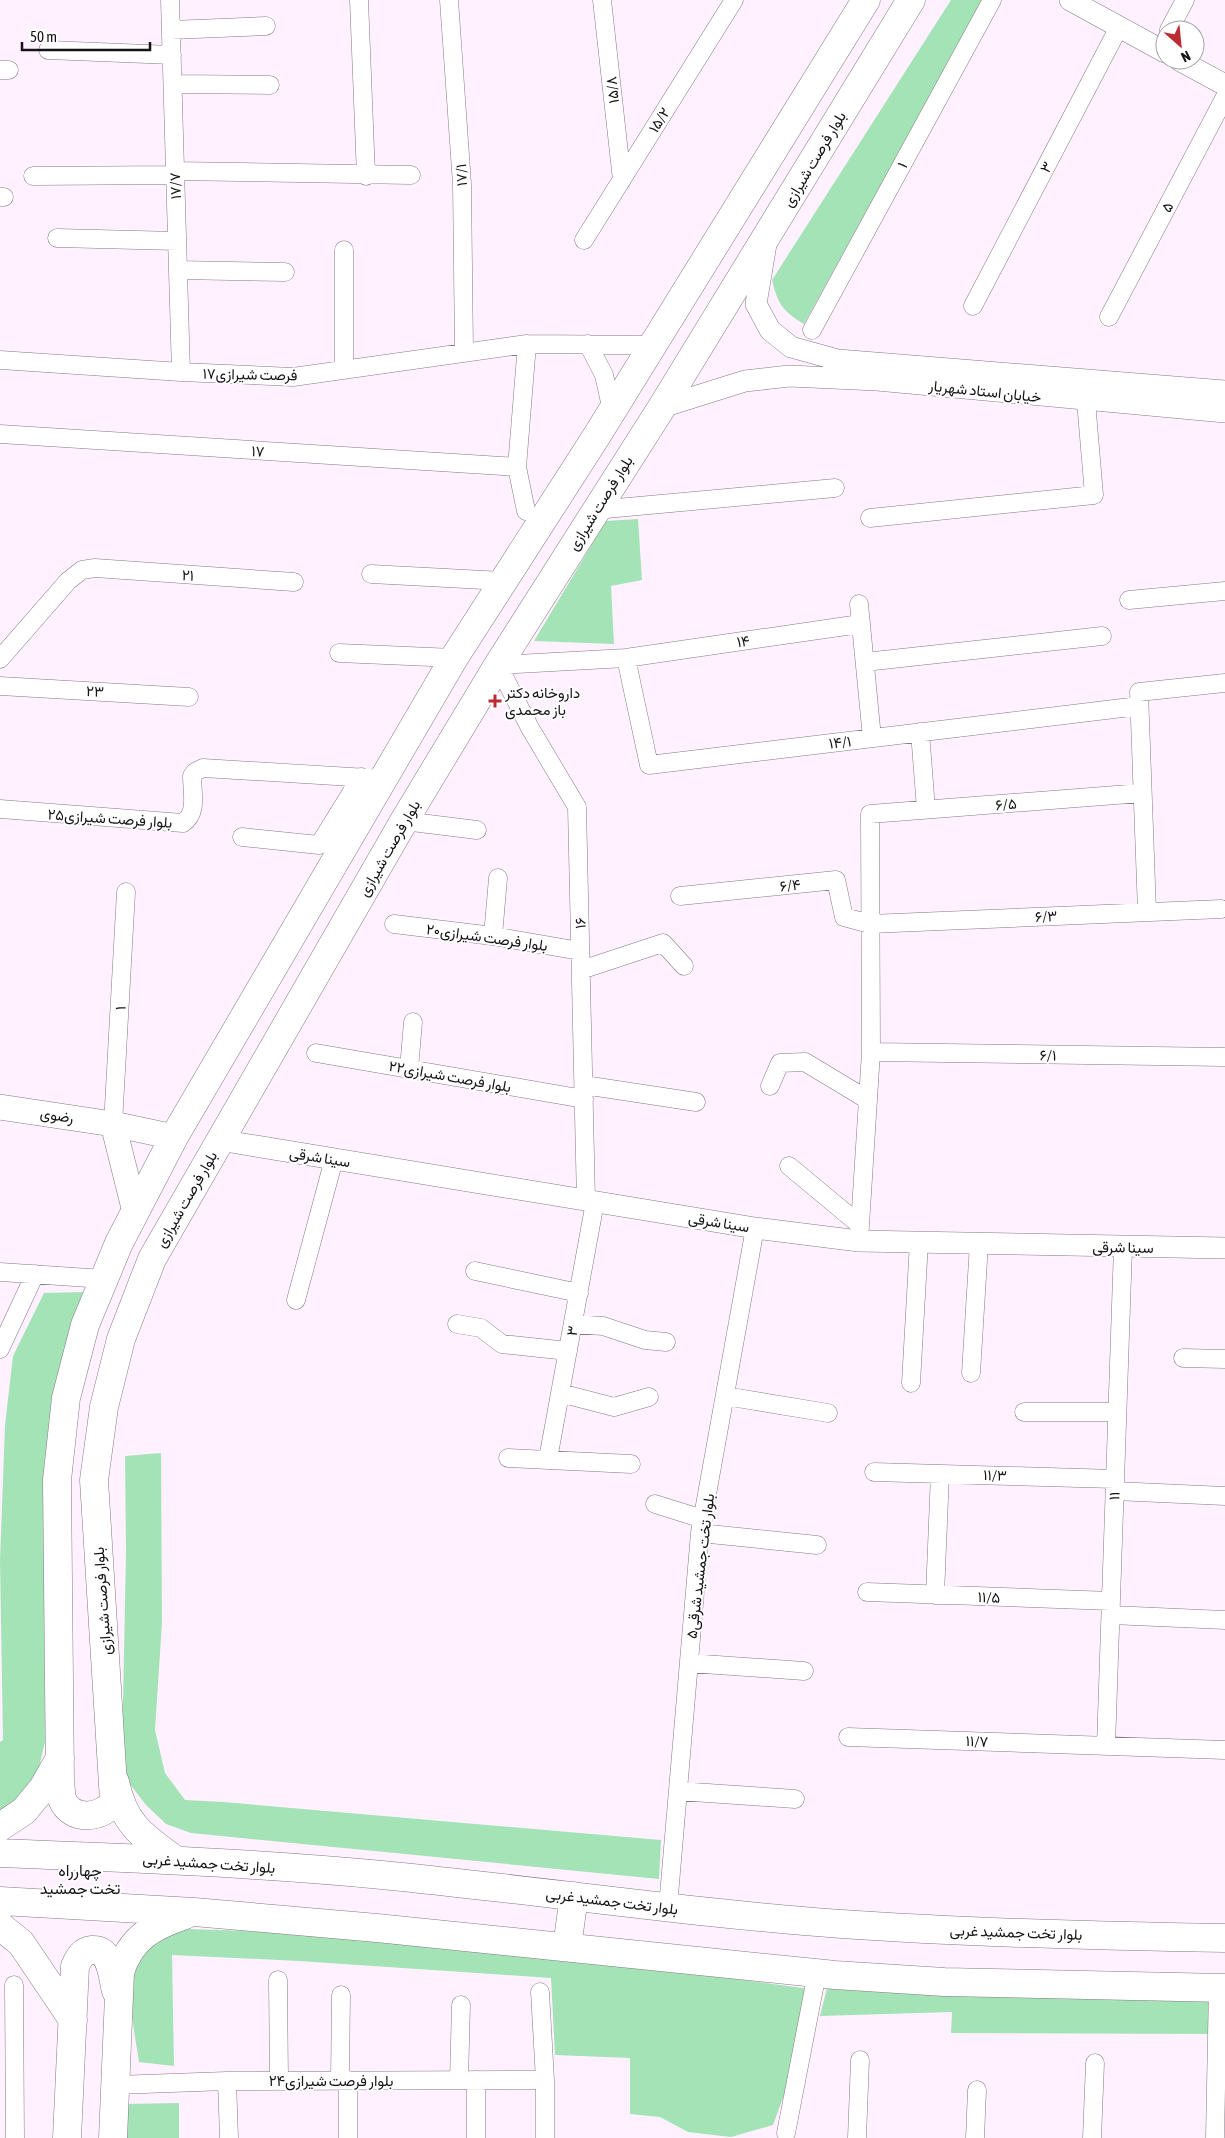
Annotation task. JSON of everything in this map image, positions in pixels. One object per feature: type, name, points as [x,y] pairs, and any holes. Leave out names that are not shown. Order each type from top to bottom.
[{"type":"main road","points":[[113,1772],[114,1801],[109,1809],[97,1816],[78,1814],[69,1808],[63,1800],[60,1757],[57,1480],[66,1398],[85,1325],[119,1243],[174,1138],[347,843],[372,778],[454,658],[612,411],[866,0]]},
{"type":"main road","name":"بلوار فرصت شیرازی","points":[[113,1772],[94,1480],[104,1407],[121,1339],[152,1258],[404,821],[498,665],[662,407],[911,0]]},
{"type":"main road","name":"رضوی","points":[[0,1107],[113,1124],[174,1138]]},
{"type":"main road","points":[[113,1124],[135,1212]]},
{"type":"main road","points":[[0,1827],[24,1812],[43,1788],[60,1757]]},
{"type":"main road","points":[[113,1772],[118,1795],[126,1816],[144,1838],[174,1859]]},
{"type":"main road","name":"بلوار تخت جمشید غربی","points":[[0,1853],[174,1859],[380,1875],[840,1924],[944,1930],[1225,1938]]},
{"type":"main road","points":[[567,1947],[574,1896]]},
{"type":"main road","points":[[0,1901],[194,1912],[387,1929],[817,1973],[944,1982],[1222,1987]]},
{"type":"main road","points":[[113,2138],[120,1972],[124,1960],[143,1936],[158,1924],[194,1912]]},
{"type":"main road","points":[[0,1926],[21,1943],[73,2020]]},
{"type":"main road","points":[[67,2138],[75,1966],[79,1957],[86,1951],[95,1950],[103,1953],[108,1958],[119,2007]]},
{"type":"street","name":"۱۷/۷","points":[[170,0],[181,372]]},
{"type":"street","points":[[358,0],[366,176]]},
{"type":"street","name":"۱۷/۱","points":[[449,0],[462,184],[464,351]]},
{"type":"street","name":"۱۵/۸","points":[[602,0],[622,180]]},
{"type":"street","name":"۱۵/۲","points":[[584,240],[734,0]]},
{"type":"street","name":"۱","points":[[812,330],[992,0]]},
{"type":"street","points":[[1070,0],[1119,27],[1155,43]]},
{"type":"street","points":[[1174,20],[1185,0]]},
{"type":"street","points":[[171,30],[266,26]]},
{"type":"street","name":"۳","points":[[973,306],[1119,27]]},
{"type":"street","points":[[48,50],[172,55]]},
{"type":"street","points":[[1197,70],[1225,85]]},
{"type":"street","points":[[172,84],[270,85]]},
{"type":"street","name":"۵","points":[[1109,317],[1225,97]]},
{"type":"street","points":[[33,176],[175,173],[411,176]]},
{"type":"street","name":"خیابان استاد شهریار","points":[[767,236],[756,304],[770,330],[791,347],[838,360],[1225,391]]},
{"type":"street","points":[[57,238],[177,241]]},
{"type":"street","points":[[344,250],[344,369]]},
{"type":"street","points":[[178,270],[285,272]]},
{"type":"street","points":[[526,511],[517,467],[527,344]]},
{"type":"street","name":"۱۷فرصت شیرازی","points":[[0,360],[293,377],[464,351],[527,344],[653,345]]},
{"type":"street","points":[[588,344],[604,376],[612,411]]},
{"type":"street","name":"خیابان استاد شهریار","points":[[662,407],[745,381],[789,376],[877,380],[1086,401],[1225,412]]},
{"type":"street","points":[[870,518],[1094,495],[1086,401]]},
{"type":"street","name":"۱۷","points":[[0,434],[517,467]]},
{"type":"street","points":[[595,510],[834,488]]},
{"type":"street","name":"۲۱","points":[[0,659],[68,581],[82,570],[95,568],[294,582]]},
{"type":"street","points":[[371,574],[503,581]]},
{"type":"street","points":[[1129,600],[1225,591]]},
{"type":"street","points":[[858,604],[872,738]]},
{"type":"street","name":"۱۴","points":[[498,665],[626,658],[860,624]]},
{"type":"street","points":[[864,662],[1102,636]]},
{"type":"street","points":[[339,653],[454,658]]},
{"type":"street","name":"۱۴/۱","points":[[626,658],[649,765],[920,732],[1139,699],[1225,683]]},
{"type":"street","name":"۱۶","points":[[498,665],[530,728],[577,807],[584,1092],[591,1201]]},
{"type":"street","name":"۲۳","points":[[0,686],[189,697]]},
{"type":"street","points":[[1139,699],[1147,912]]},
{"type":"street","points":[[920,732],[926,809]]},
{"type":"street","name":"بلوار فرصت شیرازی۲۵","points":[[0,809],[183,823],[193,813],[192,776],[203,768],[372,778]]},
{"type":"street","points":[[320,845],[372,778]]},
{"type":"street","name":"۶/۵","points":[[870,924],[870,814],[1142,793]]},
{"type":"street","points":[[404,821],[477,830]]},
{"type":"street","points":[[242,837],[320,845],[347,843]]},
{"type":"street","points":[[493,936],[498,878]]},
{"type":"street","name":"۶/۴","points":[[680,896],[836,880],[844,917],[870,924]]},
{"type":"street","name":"۱","points":[[113,1124],[126,892]]},
{"type":"street","name":"۶/۳","points":[[870,924],[1221,909]]},
{"type":"street","name":"بلوار فرصت شیرازی۲۰","points":[[394,924],[493,936],[580,951]]},
{"type":"street","points":[[860,1233],[871,1052],[870,924]]},
{"type":"street","points":[[581,970],[663,943],[684,966]]},
{"type":"street","points":[[409,1069],[413,1022]]},
{"type":"street","name":"۶/۱","points":[[871,1052],[1225,1058]]},
{"type":"street","name":"بلوار فرصت شیرازی۲۲","points":[[316,1053],[409,1069],[584,1092],[696,1102]]},
{"type":"street","points":[[770,1086],[780,1063],[805,1062],[868,1100]]},
{"type":"street","name":"سینا شرقی","points":[[219,1140],[755,1228],[860,1233],[918,1242],[1225,1248]]},
{"type":"street","points":[[296,1300],[334,1159]]},
{"type":"street","points":[[789,1166],[860,1233]]},
{"type":"street","name":"۳","points":[[548,1459],[579,1293],[591,1201]]},
{"type":"street","name":"بلوار تخت جمشید شرقی۵","points":[[668,1907],[702,1526],[755,1228]]},
{"type":"street","points":[[910,1383],[918,1242]]},
{"type":"street","points":[[971,1373],[979,1244]]},
{"type":"street","name":"۱۱","points":[[1106,1746],[1123,1246]]},
{"type":"street","points":[[475,1271],[579,1293]]},
{"type":"street","points":[[0,1272],[104,1279]]},
{"type":"street","points":[[0,1349],[35,1274]]},
{"type":"street","points":[[457,1324],[481,1328],[502,1344],[568,1351]]},
{"type":"street","points":[[573,1324],[603,1326],[645,1340],[666,1342]]},
{"type":"street","points":[[1182,1358],[1225,1359]]},
{"type":"street","points":[[560,1393],[614,1407],[649,1397]]},
{"type":"street","points":[[725,1396],[828,1414]]},
{"type":"street","points":[[1024,1412],[1117,1412]]},
{"type":"street","points":[[508,1458],[631,1464]]},
{"type":"street","name":"۱۱/۳","points":[[874,1472],[940,1474],[1115,1485],[1225,1496]]},
{"type":"street","points":[[935,1595],[940,1474]]},
{"type":"street","points":[[655,1504],[702,1526],[817,1545]]},
{"type":"street","name":"۱۱/۵","points":[[866,1592],[935,1595],[1111,1608],[1225,1620]]},
{"type":"street","points":[[689,1663],[804,1671]]},
{"type":"street","name":"۱۱/۷","points":[[848,1736],[1225,1750]]},
{"type":"street","points":[[678,1791],[795,1799]]},
{"type":"street","points":[[786,2133],[817,1973]]},
{"type":"street","points":[[278,1980],[279,2081]]},
{"type":"street","points":[[14,1985],[7,2040],[15,2138]]},
{"type":"street","points":[[1215,2138],[1222,1987]]},
{"type":"street","points":[[540,1992],[545,2080],[545,2138]]},
{"type":"street","points":[[342,1995],[344,2080],[348,2138]]},
{"type":"street","points":[[461,2005],[476,2138]]},
{"type":"street","points":[[857,2138],[860,2060]]},
{"type":"street","points":[[1092,2138],[1095,2063]]},
{"type":"street","name":"بلوار فرصت شیرازی۲۴","points":[[116,2085],[227,2081],[545,2080]]},
{"type":"street","points":[[227,2081],[229,2138]]},
{"type":"street","points":[[975,2138],[977,2090]]},
{"type":"green space","points":[[951,0],[983,0],[804,324],[782,306],[772,280]]},
{"type":"green space","points":[[638,519],[642,580],[611,586],[614,644],[534,641],[606,521]]},
{"type":"green space","points":[[83,1292],[73,1322],[44,1481],[45,1742],[38,1771],[28,1793],[0,1816],[0,1742],[3,1740],[0,1561],[5,1425],[13,1356],[44,1293]]},
{"type":"green space","points":[[161,1453],[162,1623],[155,1730],[165,1773],[185,1800],[661,1840],[659,1879],[191,1833],[166,1824],[146,1805],[126,1779],[122,1754],[126,1551],[125,1456]]},
{"type":"green space","points":[[186,1929],[343,1937],[499,1950],[810,1989],[787,2087],[773,2125],[731,2137],[688,2132],[660,2117],[630,2114],[630,2058],[555,2055],[551,1978],[299,1961],[172,1955],[174,2066],[139,2062],[131,1992],[132,1974],[137,1958],[146,1945],[160,1936]]},
{"type":"green space","points":[[827,1988],[964,1995],[1209,2000],[1209,2034],[951,2033],[952,2012],[820,2016]]},
{"type":"green space","points":[[179,2103],[179,2138],[124,2138],[124,2104]]},
{"type":"place","name":"داروخانه دکتر باز محمدی","points":[[495,701]]},
{"type":"district","name":"چهارراه تخت جمشید","points":[[80,1879]]}]
